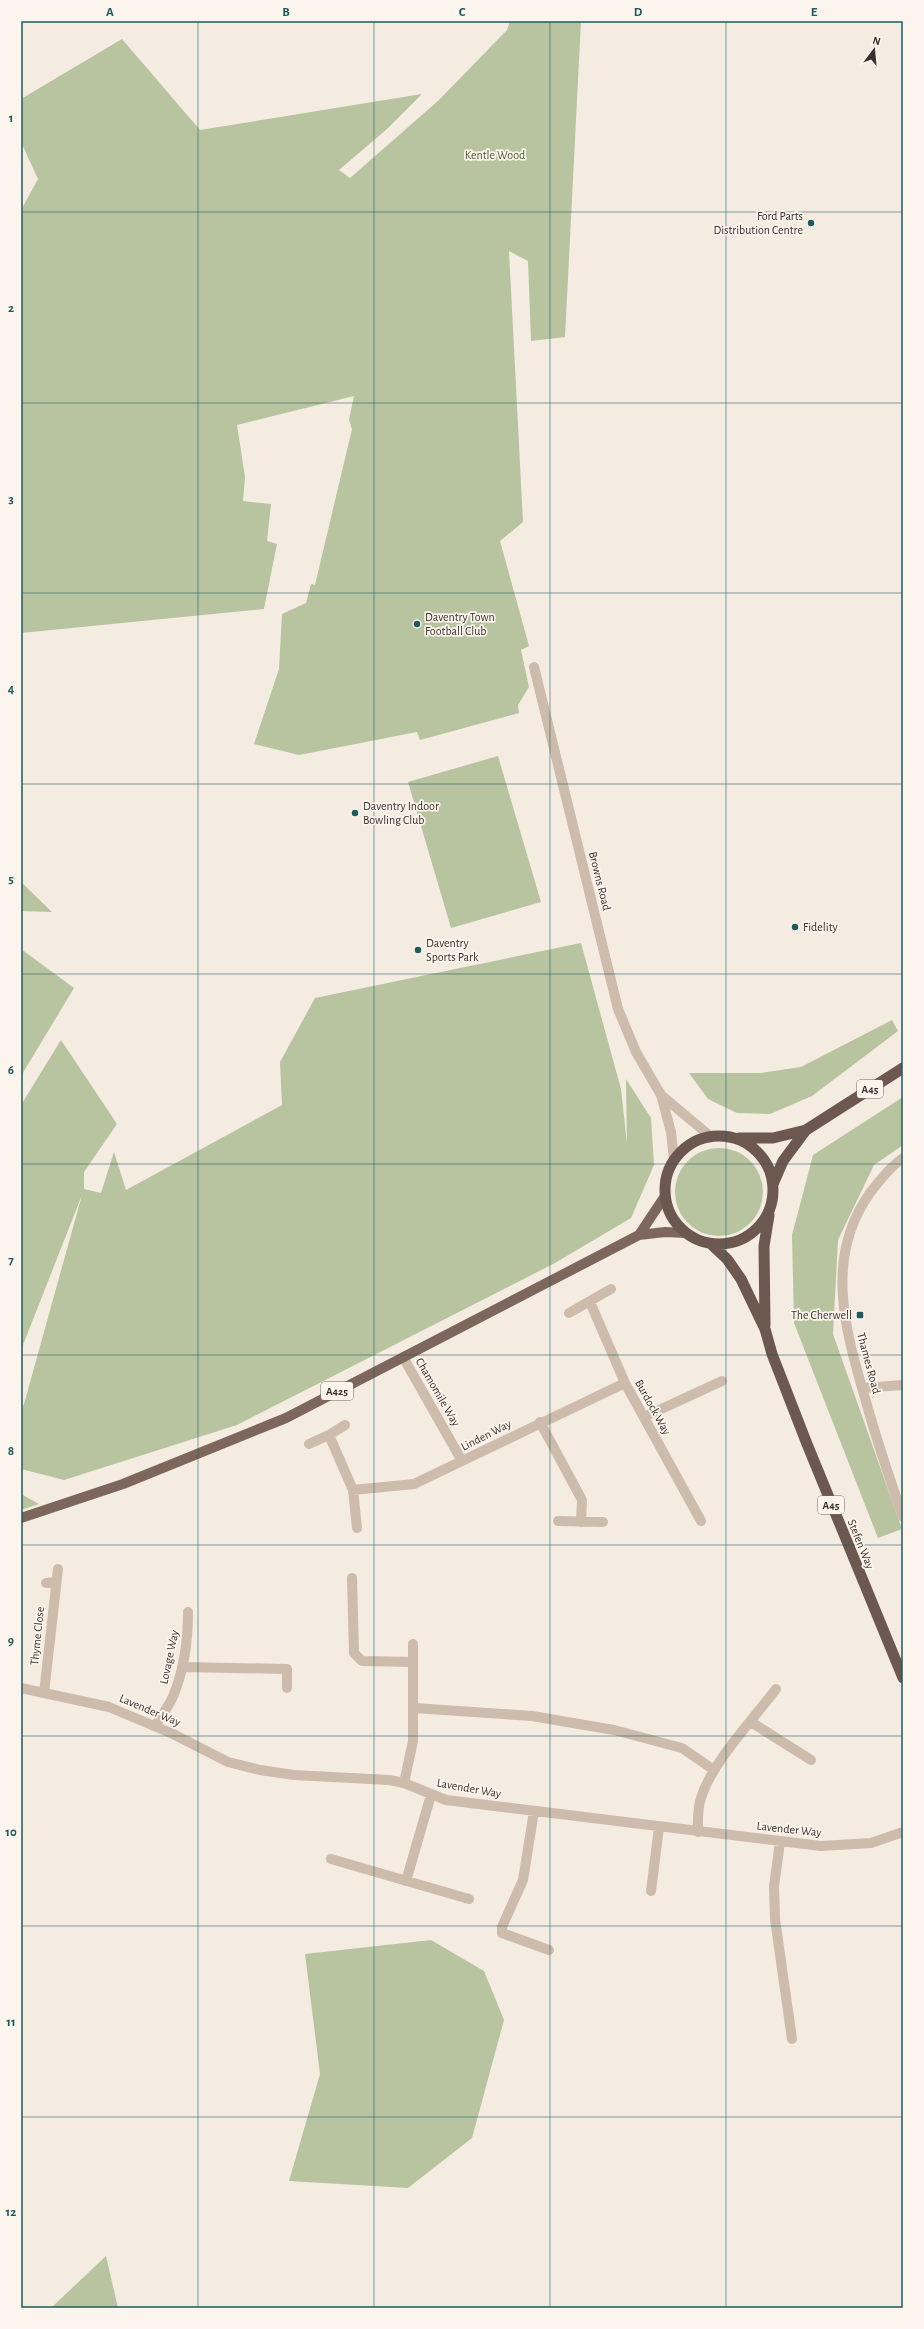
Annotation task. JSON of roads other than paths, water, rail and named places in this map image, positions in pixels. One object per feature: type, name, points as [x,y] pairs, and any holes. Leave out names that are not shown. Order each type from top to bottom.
[{"type":"highway","name":"A45","points":[[735,1138],[773,1138],[806,1130],[903,1068]]},
{"type":"highway","name":"A45","points":[[772,1184],[783,1161],[806,1130]]},
{"type":"highway","points":[[710,1136],[735,1138],[750,1146],[762,1157],[768,1168],[772,1184],[770,1208],[761,1224],[750,1234],[728,1243],[711,1244],[686,1233],[672,1218],[665,1196],[665,1181],[668,1170],[678,1154],[692,1142],[710,1136]]},
{"type":"highway","name":"A45","points":[[765,1330],[764,1246],[770,1208]]},
{"type":"highway","name":"A45","points":[[711,1244],[726,1259],[740,1279],[765,1330]]},
{"type":"highway","name":"Stefen Way","points":[[765,1330],[772,1354],[802,1430],[903,1678]]},
{"type":"main road","points":[[639,1235],[665,1196]]},
{"type":"main road","points":[[639,1235],[665,1232],[686,1233]]},
{"type":"main road","name":"A425","points":[[21,1518],[123,1484],[286,1418],[639,1235]]},
{"type":"street","name":"Browns Road","points":[[534,667],[618,1009],[636,1052],[661,1095],[671,1132],[674,1160]]},
{"type":"street","name":"Browns Road","points":[[661,1095],[710,1136]]},
{"type":"street","name":"Thames Road","points":[[903,1158],[876,1184],[861,1205],[846,1240],[842,1286],[844,1321],[882,1456],[903,1517]]},
{"type":"street","points":[[569,1313],[611,1290]]},
{"type":"street","name":"Burdock Way","points":[[590,1302],[625,1383],[701,1521]]},
{"type":"street","name":"Chamomile Way","points":[[403,1357],[462,1461]]},
{"type":"street","points":[[644,1417],[722,1381]]},
{"type":"street","name":"Linden Way","points":[[353,1490],[414,1484],[540,1422],[625,1383]]},
{"type":"street","points":[[862,1388],[903,1386]]},
{"type":"street","points":[[540,1422],[582,1500],[581,1522]]},
{"type":"street","points":[[309,1444],[329,1435],[345,1425]]},
{"type":"street","points":[[329,1435],[353,1490],[357,1528]]},
{"type":"street","points":[[558,1521],[603,1522]]},
{"type":"street","name":"Thyme Close","points":[[44,1693],[58,1570]]},
{"type":"street","points":[[352,1578],[354,1653],[362,1661],[413,1662]]},
{"type":"street","points":[[46,1582],[56,1582]]},
{"type":"street","name":"Lovage Way","points":[[155,1726],[174,1695],[182,1667],[188,1628],[188,1612]]},
{"type":"street","points":[[404,1783],[413,1741],[414,1708],[412,1644]]},
{"type":"street","points":[[182,1667],[287,1669],[287,1688]]},
{"type":"street","name":"Lavender Way","points":[[21,1688],[109,1707],[155,1726],[228,1762],[260,1770],[294,1775],[388,1780],[404,1783],[446,1800],[821,1846],[850,1846],[871,1843],[903,1832]]},
{"type":"street","points":[[698,1832],[700,1798],[714,1770],[776,1689]]},
{"type":"street","points":[[414,1708],[532,1716],[614,1730],[682,1748],[714,1770]]},
{"type":"street","points":[[751,1722],[811,1760]]},
{"type":"street","points":[[406,1881],[431,1795]]},
{"type":"street","points":[[534,1811],[523,1880],[502,1927],[502,1933],[550,1950]]},
{"type":"street","points":[[651,1891],[659,1827]]},
{"type":"street","points":[[780,1842],[774,1886],[775,1919],[792,2039]]},
{"type":"street","points":[[331,1859],[469,1899]]},
{"type":"place","name":"Ford Parts Distribution Centre","points":[[811,223]]},
{"type":"place","name":"Daventry Town Football Club","points":[[417,624]]},
{"type":"place","name":"Daventry Indoor Bowling Club","points":[[355,813]]},
{"type":"place","name":"Fidelity","points":[[795,927]]},
{"type":"place","name":"Daventry Sports Park","points":[[418,950]]},
{"type":"place","name":"The Cherwell","points":[[860,1315]]},
{"type":"park label","name":"Kentle Wood","points":[[495,155]]}]
